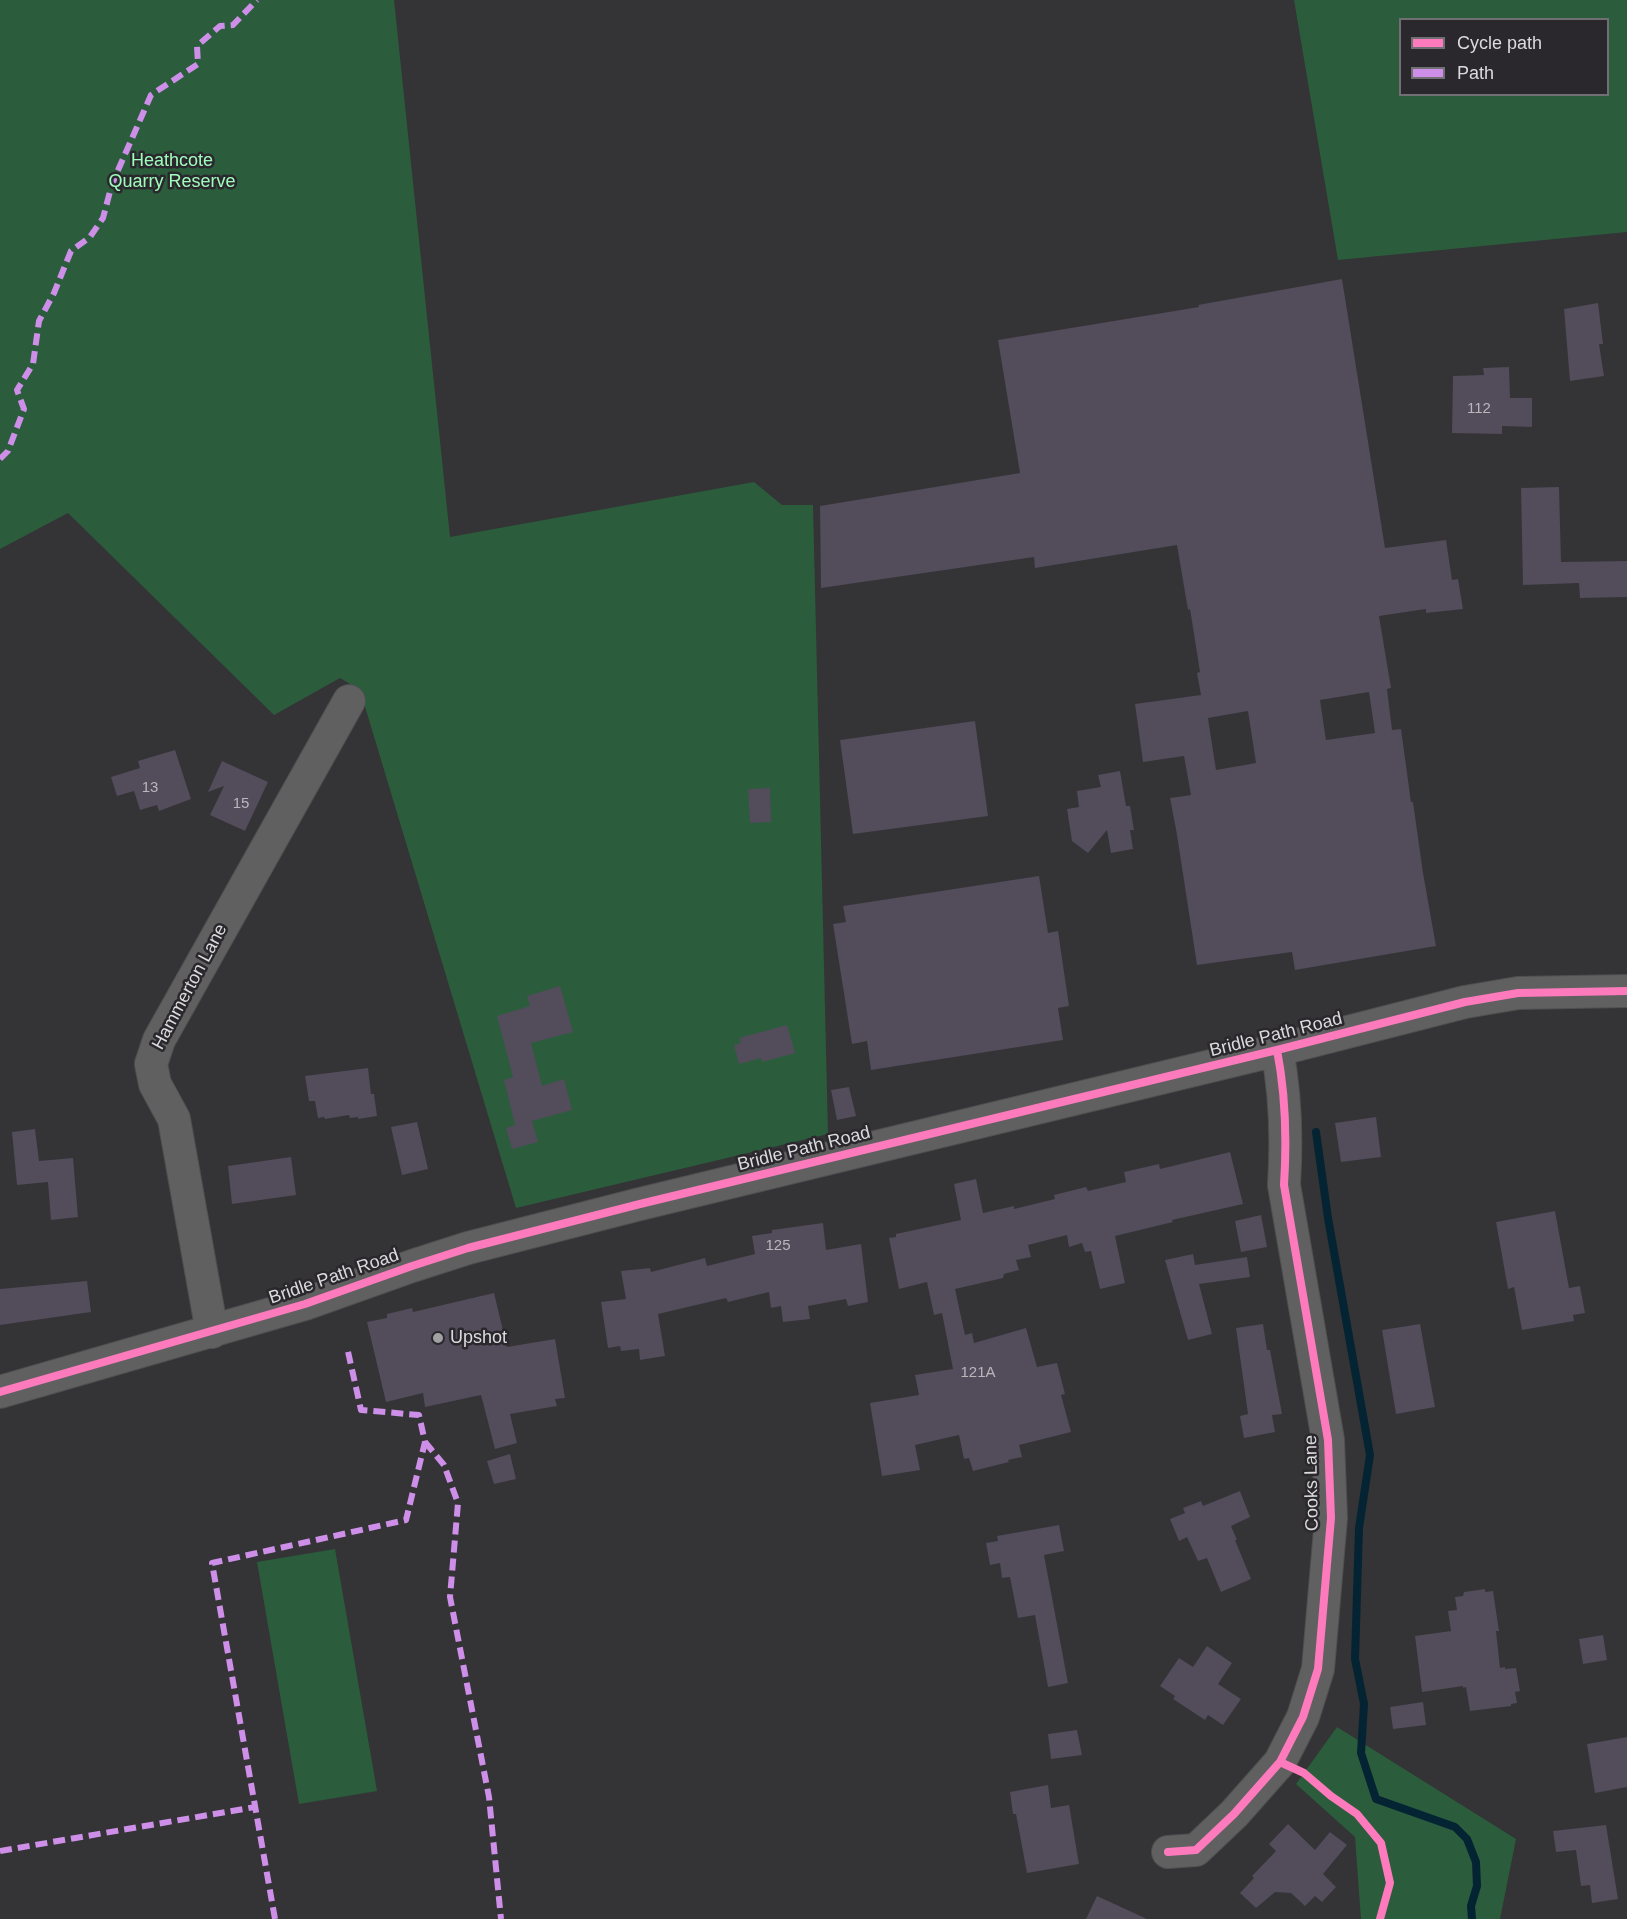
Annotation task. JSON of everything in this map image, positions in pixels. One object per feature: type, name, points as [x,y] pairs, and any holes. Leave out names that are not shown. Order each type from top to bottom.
[{"type":"street","name":"Hammerton Lane","points":[[212,1332],[174,1119],[155,1084],[151,1064],[159,1040],[349,701]]},
{"type":"street","name":"Bridle Path Road","points":[[0,1392],[305,1304],[411,1266],[520,1234],[1466,1002],[1518,993],[1627,991]]},
{"type":"street","name":"Cooks Lane","points":[[1168,1852],[1196,1850],[1234,1814],[1280,1762],[1303,1717],[1318,1669],[1331,1518],[1328,1440],[1284,1185],[1286,1109],[1277,1050]]},
{"type":"green space","name":"Heathcote Quarry Reserve","points":[[0,0],[394,0],[450,537],[754,482],[782,505],[813,505],[828,1134],[516,1208],[360,690],[340,678],[274,715],[68,513],[0,549]]},
{"type":"green space","points":[[1294,0],[1627,0],[1627,232],[1338,260]]},
{"type":"green space","points":[[335,1549],[377,1791],[299,1804],[257,1562]]},
{"type":"green space","points":[[1337,1727],[1516,1839],[1500,1919],[1361,1919],[1355,1837],[1296,1784]]},
{"type":"building","points":[[1342,279],[1385,548],[1446,540],[1452,580],[1458,579],[1463,609],[1426,613],[1426,609],[1379,616],[1391,688],[1387,689],[1392,730],[1401,729],[1436,946],[1295,970],[1292,952],[1197,965],[1170,798],[1191,795],[1184,756],[1143,762],[1135,704],[1201,695],[1197,673],[1200,672],[1190,609],[1188,610],[1177,545],[1035,568],[1034,557],[821,588],[820,506],[1020,473],[998,340],[1199,307],[1198,305]],"holes":[[[1369,692],[1375,733],[1326,740],[1320,700]],[[1248,711],[1256,763],[1216,770],[1208,718]]]},
{"type":"building","points":[[1598,303],[1603,344],[1599,344],[1604,376],[1570,381],[1564,309]]},
{"type":"building","points":[[1509,367],[1510,398],[1532,398],[1532,427],[1502,426],[1502,434],[1452,433],[1453,376],[1484,375],[1483,368]]},
{"type":"building","points":[[1559,487],[1561,562],[1627,561],[1627,597],[1580,598],[1579,583],[1523,585],[1521,488]]},
{"type":"building","points":[[975,721],[988,816],[853,834],[840,740]]},
{"type":"building","points":[[175,750],[191,799],[159,811],[157,805],[140,810],[134,791],[117,796],[111,777],[140,768],[138,761]]},
{"type":"building","points":[[222,761],[268,782],[245,831],[210,815],[224,786],[208,792]]},
{"type":"building","points":[[1120,771],[1126,806],[1130,806],[1134,830],[1130,830],[1133,849],[1111,853],[1107,830],[1088,853],[1072,841],[1067,809],[1079,807],[1077,791],[1101,787],[1098,775]]},
{"type":"building","points":[[770,788],[771,822],[750,823],[748,789]]},
{"type":"building","points":[[1039,876],[1048,933],[1058,931],[1069,1006],[1058,1008],[1063,1040],[871,1070],[867,1041],[852,1044],[833,924],[846,922],[843,906]]},
{"type":"building","points":[[560,986],[573,1032],[531,1043],[542,1086],[564,1079],[572,1110],[532,1121],[538,1142],[512,1149],[506,1128],[515,1125],[504,1080],[513,1077],[497,1016],[530,1006],[527,996]]},
{"type":"building","points":[[787,1025],[795,1053],[762,1062],[761,1058],[739,1064],[734,1045],[741,1043],[739,1038]]},
{"type":"building","points":[[368,1068],[371,1094],[374,1094],[377,1116],[358,1119],[358,1117],[350,1118],[349,1115],[318,1118],[315,1101],[309,1101],[305,1076]]},
{"type":"building","points":[[849,1087],[856,1116],[837,1120],[831,1090]]},
{"type":"building","points":[[1376,1117],[1381,1157],[1341,1162],[1335,1123]]},
{"type":"building","points":[[417,1122],[428,1169],[402,1175],[391,1127]]},
{"type":"building","points":[[35,1129],[39,1161],[73,1158],[78,1217],[51,1220],[48,1182],[17,1185],[12,1132]]},
{"type":"building","points":[[1230,1152],[1243,1204],[1115,1236],[1125,1283],[1100,1289],[1091,1251],[1085,1252],[1082,1243],[1069,1247],[1067,1235],[1028,1245],[1031,1257],[1016,1260],[1019,1270],[1004,1274],[1003,1278],[955,1289],[965,1335],[972,1333],[974,1343],[1026,1328],[1037,1367],[1057,1363],[1065,1394],[1061,1395],[1071,1432],[1019,1445],[1022,1457],[973,1471],[969,1458],[964,1459],[959,1435],[915,1445],[920,1470],[882,1476],[870,1403],[919,1395],[915,1375],[953,1369],[942,1313],[934,1315],[927,1282],[899,1289],[889,1238],[896,1237],[896,1234],[961,1220],[954,1184],[976,1179],[983,1213],[1014,1206],[1014,1209],[1055,1199],[1054,1195],[1086,1187],[1088,1191],[1126,1182],[1124,1172],[1159,1164],[1160,1169]]},
{"type":"building","points":[[291,1157],[296,1195],[232,1204],[228,1166]]},
{"type":"building","points":[[1555,1211],[1569,1288],[1580,1286],[1585,1313],[1573,1315],[1574,1321],[1522,1330],[1514,1287],[1508,1289],[1496,1222]]},
{"type":"building","points":[[1261,1215],[1267,1247],[1241,1252],[1235,1221]]},
{"type":"building","points":[[823,1223],[826,1250],[861,1244],[868,1302],[848,1306],[846,1299],[808,1306],[810,1319],[783,1322],[781,1306],[771,1308],[769,1292],[728,1302],[726,1298],[658,1314],[665,1356],[640,1360],[639,1349],[621,1351],[620,1346],[608,1348],[601,1302],[626,1299],[621,1271],[650,1268],[651,1272],[705,1258],[707,1266],[755,1254],[752,1236],[772,1233],[772,1230]]},
{"type":"building","points":[[1193,1254],[1195,1265],[1247,1257],[1250,1277],[1199,1284],[1212,1334],[1188,1340],[1165,1260]]},
{"type":"building","points":[[87,1281],[91,1312],[0,1325],[0,1289]]},
{"type":"building","points":[[494,1293],[507,1347],[555,1339],[565,1398],[555,1399],[557,1406],[510,1414],[517,1443],[495,1449],[481,1395],[425,1407],[423,1393],[386,1402],[367,1322],[387,1318],[387,1314],[412,1308],[413,1312]]},
{"type":"building","points":[[1263,1324],[1282,1414],[1272,1415],[1275,1432],[1244,1438],[1240,1416],[1248,1414],[1236,1328]]},
{"type":"building","points":[[1420,1324],[1435,1407],[1396,1414],[1382,1330]]},
{"type":"building","points":[[510,1454],[516,1479],[494,1484],[487,1461]]},
{"type":"building","points":[[1240,1491],[1250,1517],[1231,1526],[1251,1579],[1221,1592],[1207,1558],[1198,1561],[1187,1537],[1179,1541],[1170,1519],[1185,1513],[1183,1508],[1201,1501],[1203,1506]]},
{"type":"building","points":[[1059,1525],[1064,1551],[1044,1555],[1068,1683],[1048,1687],[1035,1615],[1018,1618],[1010,1577],[1002,1578],[1000,1563],[990,1565],[986,1543],[998,1541],[997,1536]]},
{"type":"building","points":[[1485,1589],[1485,1592],[1493,1591],[1499,1631],[1496,1631],[1500,1668],[1516,1668],[1520,1691],[1515,1692],[1517,1703],[1511,1706],[1470,1711],[1466,1687],[1422,1692],[1415,1636],[1451,1631],[1448,1611],[1457,1610],[1455,1597],[1463,1596],[1464,1592]]},
{"type":"building","points":[[1603,1635],[1607,1660],[1583,1664],[1579,1639]]},
{"type":"building","points":[[1207,1646],[1232,1663],[1218,1684],[1241,1699],[1223,1725],[1208,1715],[1205,1720],[1173,1699],[1175,1696],[1160,1686],[1179,1658],[1193,1667]]},
{"type":"building","points":[[1423,1702],[1426,1725],[1393,1729],[1390,1707]]},
{"type":"building","points":[[1077,1730],[1082,1755],[1051,1759],[1048,1734]]},
{"type":"building","points":[[1627,1737],[1627,1787],[1595,1793],[1587,1744]]},
{"type":"building","points":[[1048,1785],[1051,1808],[1069,1805],[1079,1864],[1027,1873],[1010,1792]]},
{"type":"building","points":[[1288,1824],[1315,1850],[1330,1832],[1347,1845],[1323,1874],[1336,1887],[1322,1902],[1315,1896],[1305,1906],[1291,1893],[1275,1892],[1256,1908],[1240,1893],[1254,1878],[1252,1876],[1276,1851],[1269,1844]]},
{"type":"building","points":[[1606,1825],[1618,1899],[1592,1903],[1590,1885],[1581,1886],[1576,1850],[1556,1852],[1553,1831]]},
{"type":"building","points":[[1097,1896],[1147,1919],[1086,1919]]},
{"type":"waterway","points":[[1316,1132],[1328,1218],[1370,1455],[1359,1528],[1355,1659],[1364,1704],[1361,1753],[1376,1799],[1455,1827],[1467,1839],[1476,1862],[1477,1886],[1471,1906],[1472,1919]]},
{"type":"marked path","points":[[0,459],[8,451],[24,409],[17,390],[33,364],[39,321],[54,293],[71,251],[90,237],[103,218],[112,184],[151,95],[198,64],[197,46],[220,26],[233,25],[257,0]]},
{"type":"marked path","points":[[275,1919],[212,1563],[406,1520],[425,1442],[419,1415],[361,1410],[347,1347]]},
{"type":"marked path","points":[[425,1442],[444,1465],[458,1503],[450,1597],[489,1797],[501,1919]]},
{"type":"marked path","points":[[0,1851],[255,1807]]},
{"type":"cycle path","points":[[0,1392],[305,1304],[468,1248],[640,1204],[1277,1050],[1465,1002],[1518,993],[1627,991]]},
{"type":"cycle path","points":[[1168,1852],[1196,1850],[1234,1814],[1280,1762],[1303,1717],[1318,1669],[1331,1518],[1328,1440],[1284,1185],[1285,1117],[1277,1050]]},
{"type":"cycle path","points":[[1280,1762],[1304,1773],[1357,1814],[1381,1843],[1390,1883],[1380,1919]]},
{"type":"place","name":"Upshot","points":[[438,1338]]}]
